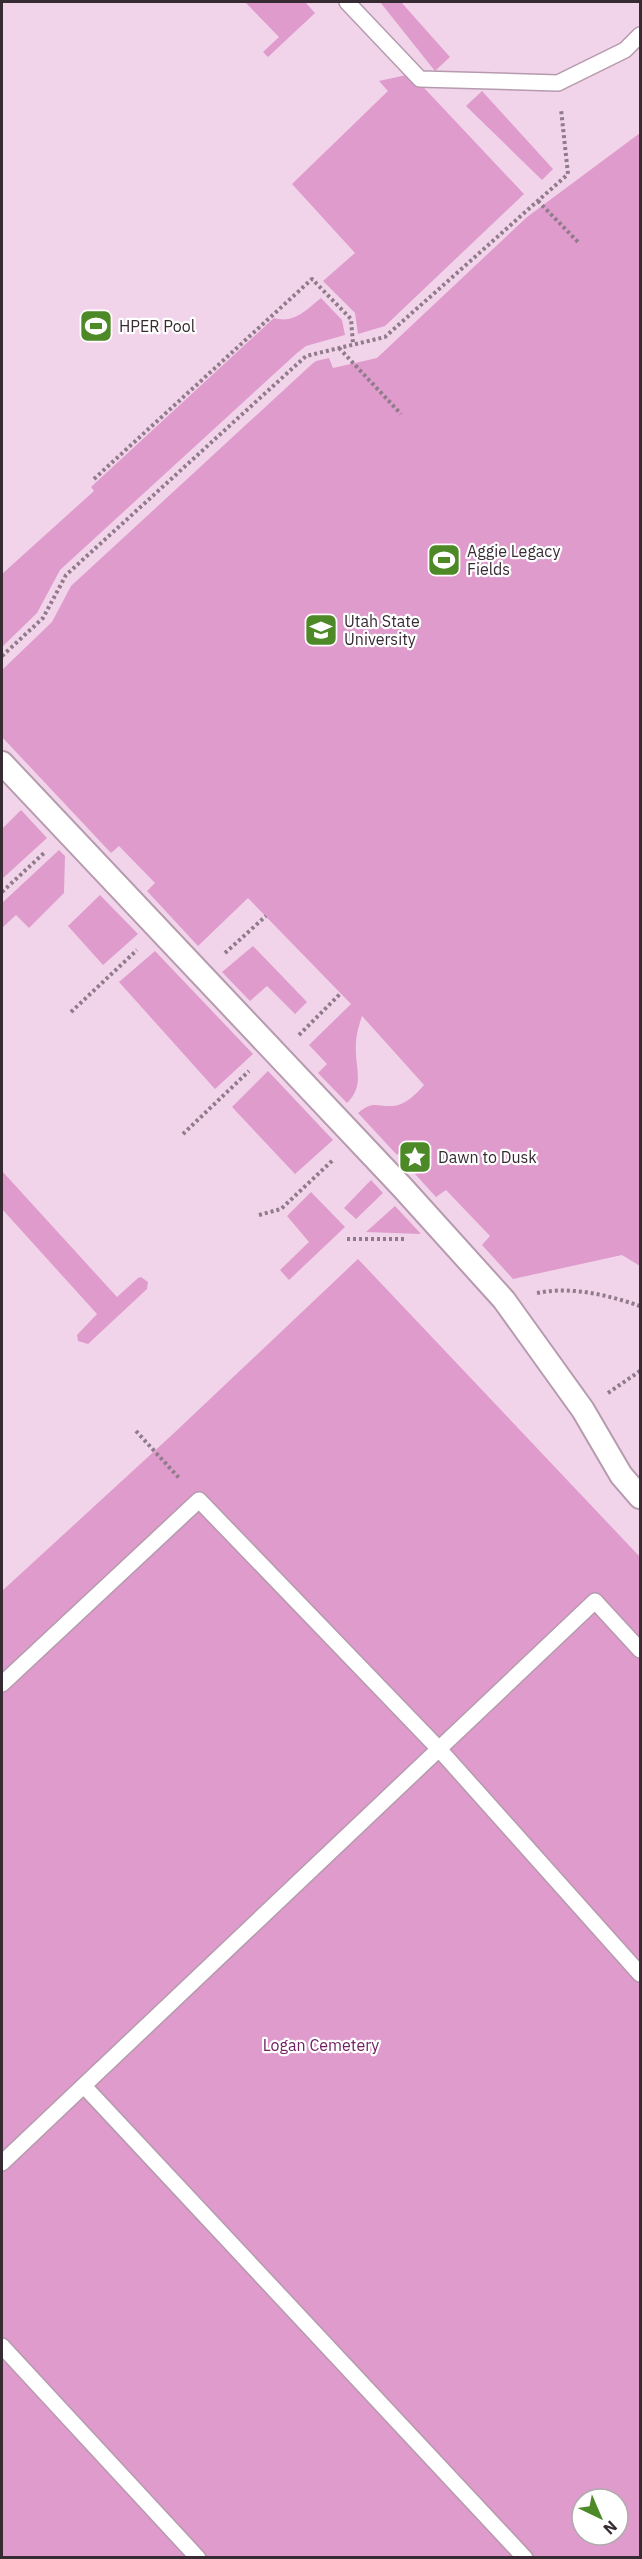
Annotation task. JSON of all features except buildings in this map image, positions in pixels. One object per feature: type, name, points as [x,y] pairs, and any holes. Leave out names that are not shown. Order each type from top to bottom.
[{"type":"street","points":[[2,763],[356,1138],[504,1300],[583,1410],[621,1475],[640,1497]]},
{"type":"lane","points":[[347,2],[420,79],[558,83],[625,50],[640,35]]},
{"type":"lane","points":[[2,1684],[199,1500],[439,1749],[640,1974]]},
{"type":"lane","points":[[2,2163],[595,1601],[640,1650]]},
{"type":"lane","points":[[84,2086],[525,2558]]},
{"type":"lane","points":[[2,2346],[198,2558]]},
{"type":"path","points":[[2,656],[42,618],[66,575],[306,356],[386,337],[568,174],[558,83]]},
{"type":"path","points":[[538,201],[578,242]]},
{"type":"path","points":[[94,479],[312,279],[351,319],[353,344]]},
{"type":"path","points":[[338,348],[401,414]]},
{"type":"path","points":[[2,892],[66,831]]},
{"type":"path","points":[[203,975],[266,916]]},
{"type":"path","points":[[71,1012],[113,973]]},
{"type":"path","points":[[183,1134],[341,993]]},
{"type":"path","points":[[259,1215],[280,1209],[356,1138]]},
{"type":"path","points":[[347,1239],[450,1239]]},
{"type":"path","points":[[504,1300],[548,1290],[606,1294],[640,1306]]},
{"type":"path","points":[[583,1410],[640,1371]]},
{"type":"path","points":[[136,1431],[199,1500]]},
{"type":"green space","points":[[245,2],[305,2],[315,13],[268,57],[263,52],[279,37]]},
{"type":"green space","points":[[380,2],[401,2],[450,57],[435,71]]},
{"type":"green space","points":[[411,74],[524,194],[385,326],[358,334],[355,313],[323,281],[355,253],[292,184],[388,91],[379,81]]},
{"type":"green space","points":[[482,91],[553,169],[542,180],[466,106]]},
{"type":"green space","name":"Aggie Legacy Fields","points":[[640,133],[640,1266],[622,1255],[513,1279],[482,1245],[490,1236],[446,1190],[436,1197],[415,1174],[426,1158],[424,1146],[413,1144],[397,1155],[358,1113],[372,1105],[402,1104],[424,1085],[362,1016],[356,1041],[358,1082],[353,1096],[347,1103],[318,1073],[327,1064],[309,1045],[351,1004],[248,898],[198,946],[147,891],[155,883],[119,846],[111,853],[2,737],[2,670],[52,622],[71,586],[312,364],[329,358],[333,368],[377,358],[527,217]]},
{"type":"green space","points":[[321,298],[342,320],[345,335],[306,346],[297,353],[60,570],[37,613],[2,647],[2,574],[94,491],[91,487],[274,318],[294,317]]},
{"type":"green space","points":[[21,810],[47,838],[2,879],[2,829]]},
{"type":"green space","points":[[59,850],[65,856],[64,893],[29,928],[16,915],[2,928],[2,903]]},
{"type":"green space","points":[[100,895],[138,934],[103,965],[68,926]]},
{"type":"green space","points":[[253,946],[307,1002],[295,1014],[267,986],[250,1001],[222,972]]},
{"type":"green space","points":[[155,951],[253,1054],[215,1089],[119,982]]},
{"type":"green space","points":[[268,1071],[333,1140],[295,1174],[232,1107]]},
{"type":"green space","points":[[2,1171],[117,1297],[138,1278],[141,1277],[148,1282],[147,1289],[88,1344],[78,1341],[77,1335],[97,1314],[2,1209]]},
{"type":"green space","points":[[371,1180],[383,1193],[356,1219],[344,1208]]},
{"type":"green space","points":[[311,1192],[345,1227],[289,1280],[280,1270],[309,1242],[287,1216]]},
{"type":"green space","points":[[395,1206],[421,1234],[366,1232]]},
{"type":"green space","name":"Logan Cemetery","points":[[358,1259],[640,1557],[640,2557],[2,2558],[2,1591],[173,1434]]},
{"type":"place","name":"HPER Pool","points":[[96,326]]},
{"type":"place","name":"Aggie Legacy Fields","points":[[444,560]]},
{"type":"place","name":"Utah State University","points":[[321,630]]},
{"type":"place","name":"Dawn to Dusk","points":[[415,1157]]}]
